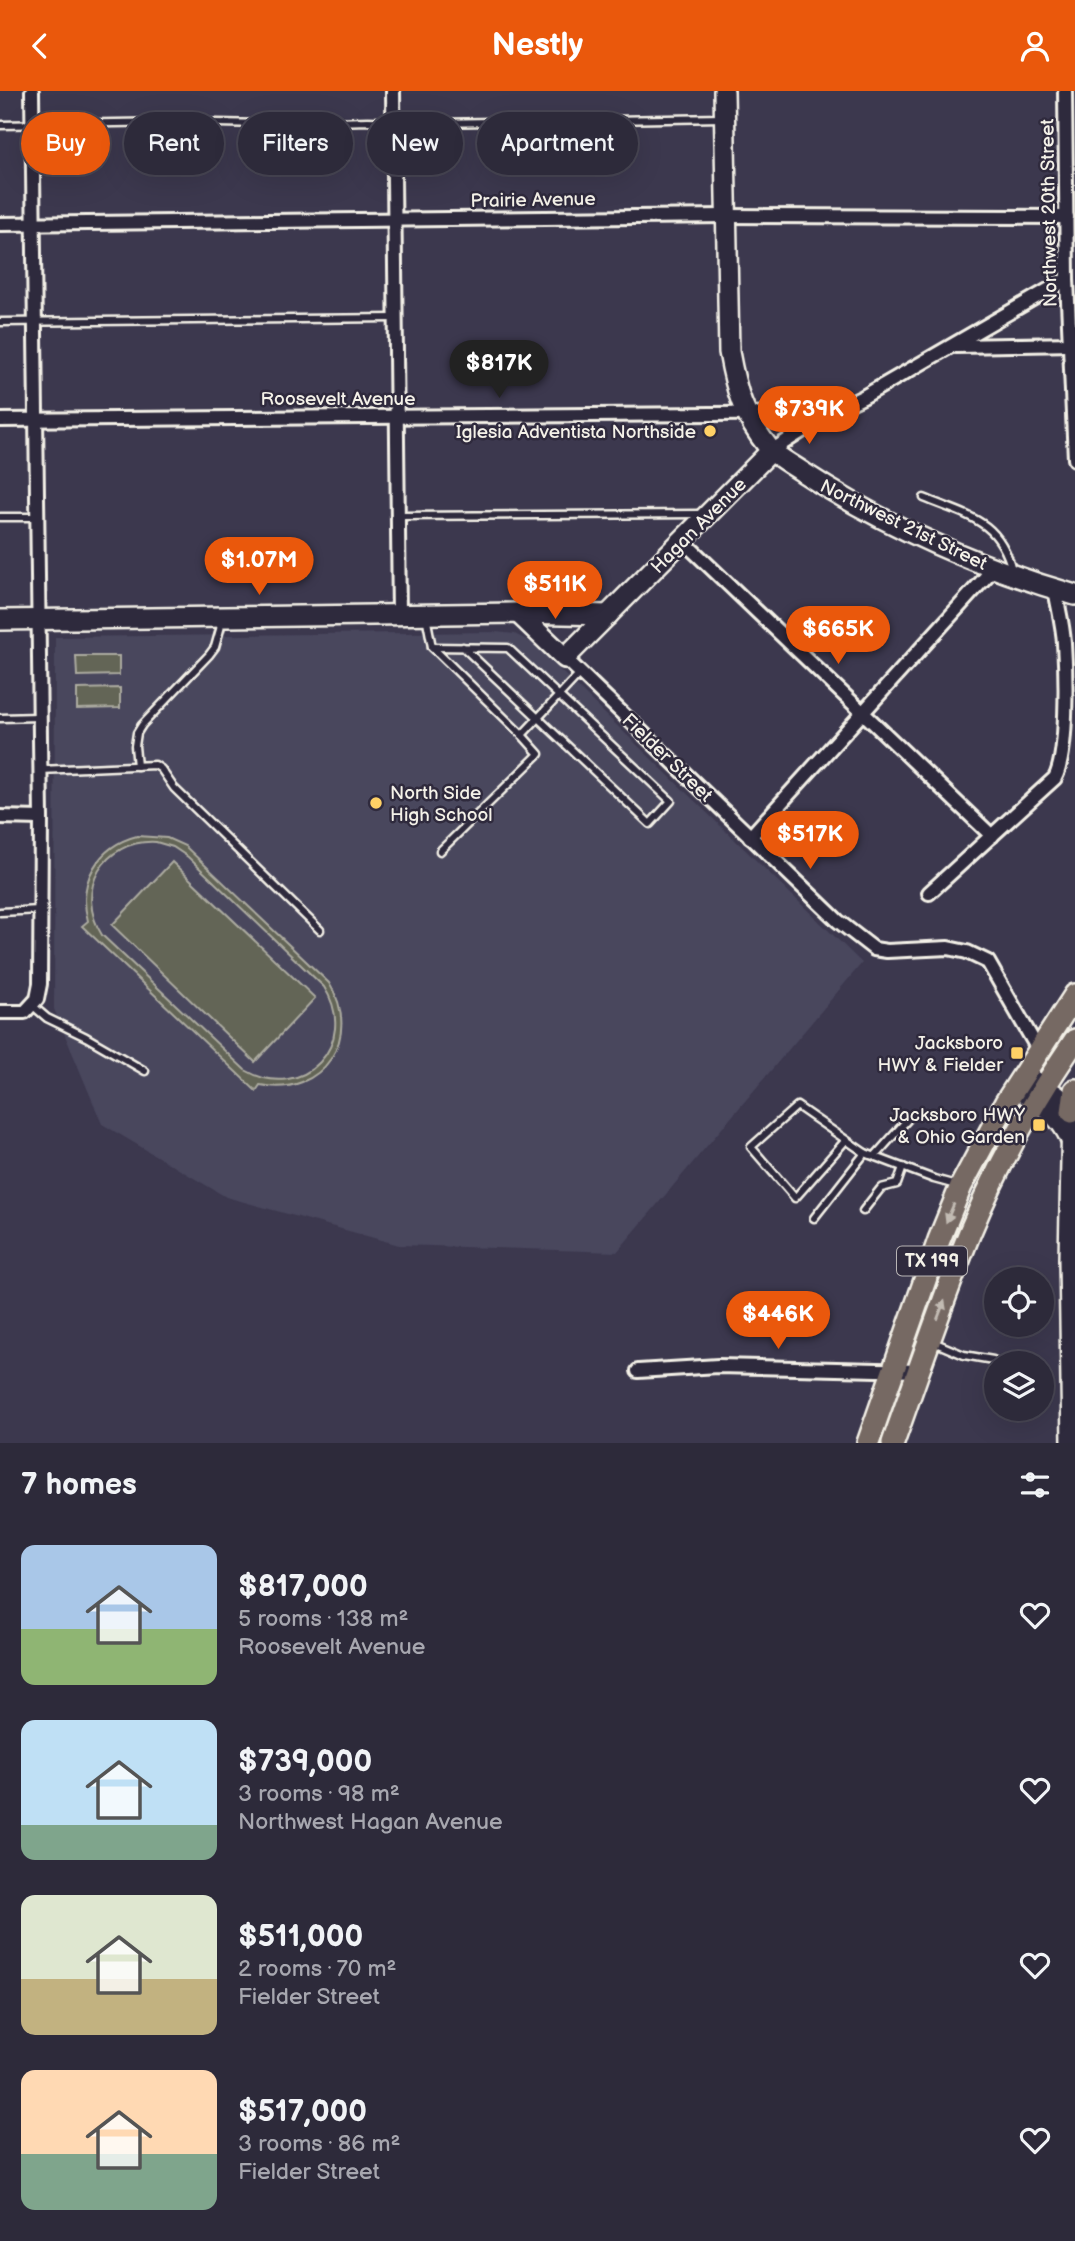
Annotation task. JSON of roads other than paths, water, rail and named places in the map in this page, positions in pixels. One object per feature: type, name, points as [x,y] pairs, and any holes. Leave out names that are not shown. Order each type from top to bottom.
[{"type":"main road","name":"TX 199","points":[[869,1443],[939,1240],[961,1186],[1020,1081],[1075,995]]},
{"type":"main road","name":"TX 199","points":[[893,1443],[971,1230],[1040,1093],[1075,1040]]},
{"type":"main road","points":[[1072,1112],[1075,1090]]},
{"type":"street","points":[[32,91],[33,112]]},
{"type":"street","points":[[393,91],[393,112]]},
{"type":"street","name":"Northwest 21st Street","points":[[724,91],[729,352],[736,391],[746,413],[771,451],[820,483],[884,518],[994,568],[1075,595]]},
{"type":"street","name":"Northwest 20th Street","points":[[1065,91],[1071,201],[1067,217],[1067,279],[1072,344],[1075,459]]},
{"type":"street","points":[[0,1012],[25,1012],[35,1002],[40,985],[41,818],[34,175]]},
{"type":"street","points":[[394,175],[399,615]]},
{"type":"street","name":"Prairie Avenue","points":[[0,224],[726,216],[1067,217]]},
{"type":"street","points":[[953,346],[1067,279]]},
{"type":"street","points":[[953,346],[1072,344]]},
{"type":"street","name":"Roosevelt Avenue","points":[[0,420],[830,413],[953,346]]},
{"type":"street","points":[[771,451],[830,413]]},
{"type":"street","name":"Hagan Avenue","points":[[565,658],[771,451]]},
{"type":"street","points":[[682,540],[992,836]]},
{"type":"street","points":[[751,837],[994,568]]},
{"type":"street","points":[[929,893],[1055,778],[1061,768],[1069,678],[1055,589]]},
{"type":"street","points":[[0,620],[518,613],[608,615]]},
{"type":"street","name":"Fielder Street","points":[[518,613],[838,921],[874,949],[887,951],[948,948],[967,952],[988,962],[1039,1051]]},
{"type":"street","points":[[0,817],[41,818]]},
{"type":"street","points":[[1020,1081],[1040,1093],[1064,1124],[1071,1141]]},
{"type":"street","points":[[1040,1093],[1057,1095],[1072,1112],[1072,1443]]},
{"type":"street","points":[[638,1371],[718,1366],[919,1371]]},
{"type":"lane","points":[[463,122],[724,117]]},
{"type":"lane","points":[[110,123],[367,122]]},
{"type":"lane","points":[[0,125],[21,125]]},
{"type":"lane","points":[[0,322],[396,318]]},
{"type":"lane","points":[[923,498],[986,525],[999,536],[1014,575]]},
{"type":"lane","points":[[398,516],[709,514]]},
{"type":"lane","points":[[0,517],[37,517]]},
{"type":"lane","points":[[426,614],[432,647],[539,754],[440,851]]},
{"type":"lane","points":[[137,766],[137,733],[215,647],[223,617]]},
{"type":"lane","points":[[432,647],[463,647],[508,648],[671,801],[650,824],[463,647]]},
{"type":"lane","points":[[522,735],[580,673]]},
{"type":"lane","points":[[0,718],[40,717]]},
{"type":"lane","points":[[40,770],[155,765],[174,788],[320,930]]},
{"type":"lane","points":[[0,912],[40,910]]},
{"type":"lane","points":[[35,1002],[47,1018],[145,1071]]},
{"type":"lane","points":[[846,1140],[795,1198],[751,1147],[797,1106],[865,1153],[961,1186]]},
{"type":"lane","points":[[875,1156],[909,1118]]},
{"type":"lane","points":[[814,1218],[865,1153]]},
{"type":"lane","points":[[863,1210],[881,1188],[897,1184],[903,1167]]},
{"type":"lane","points":[[929,1340],[964,1355],[984,1358]]},
{"type":"place","name":"Iglesia Adventista Northside","points":[[710,431]]},
{"type":"place","name":"North Side High School","points":[[376,803]]},
{"type":"place","name":"Jacksboro HWY & Fielder","points":[[1017,1053]]},
{"type":"place","name":"Jacksboro HWY & Ohio Garden","points":[[1039,1125]]}]
